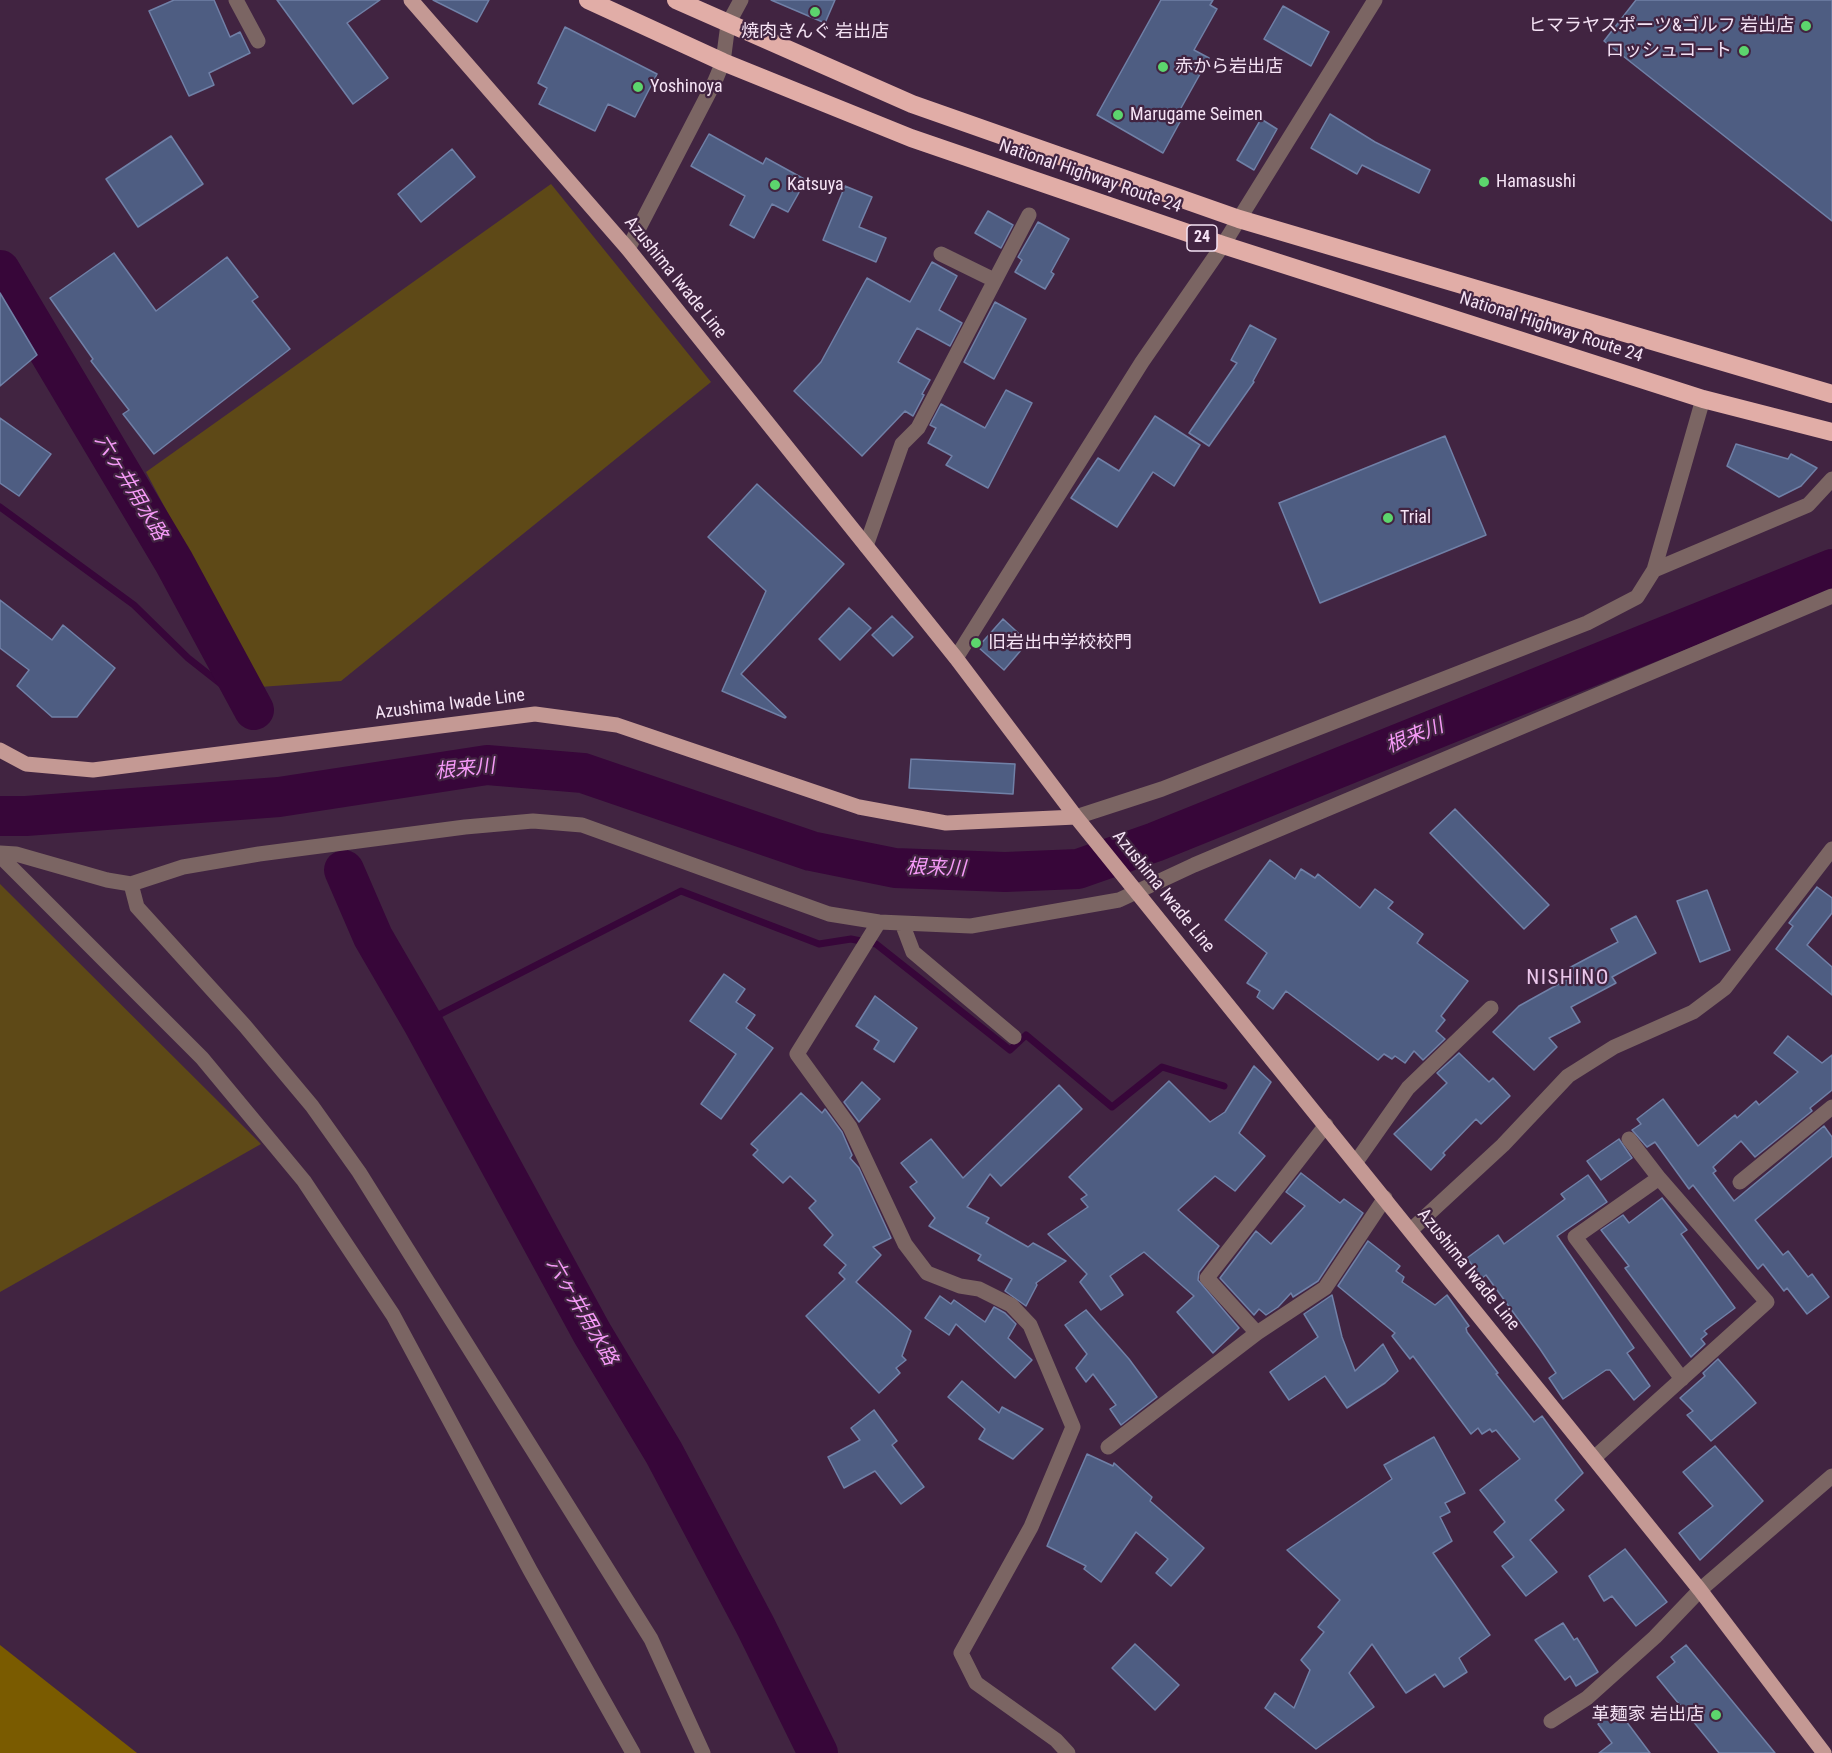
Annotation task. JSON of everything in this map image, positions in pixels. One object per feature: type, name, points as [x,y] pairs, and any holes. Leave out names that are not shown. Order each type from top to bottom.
[{"type":"highway","name":"National Highway Route 24","points":[[588,0],[723,62],[911,138],[1223,245],[1703,399],[1832,432]]},
{"type":"highway","name":"National Highway Route 24","points":[[676,0],[912,104],[1239,219],[1832,394]]},
{"type":"main road","name":"Azushima Iwade Line","points":[[411,0],[628,249],[956,658],[1076,817],[1700,1590],[1824,1753]]},
{"type":"main road","name":"Azushima Iwade Line","points":[[0,750],[26,764],[93,770],[535,714],[617,725],[859,807],[946,823],[1076,817]]},
{"type":"street","points":[[236,0],[258,42]]},
{"type":"street","points":[[628,249],[723,62],[728,24],[741,0]]},
{"type":"street","points":[[956,658],[1142,362],[1223,245],[1375,0]]},
{"type":"street","points":[[866,546],[902,444],[918,428],[1029,215]]},
{"type":"street","points":[[941,254],[994,280]]},
{"type":"street","points":[[1076,817],[1162,789],[1587,623],[1637,597],[1654,570],[1703,399]]},
{"type":"street","points":[[1654,570],[1808,505],[1832,479]]},
{"type":"street","points":[[0,855],[16,854],[106,880],[131,884],[183,867],[259,854],[465,827],[532,821],[582,825],[829,914],[879,922],[970,926],[1119,900],[1132,886],[1832,596]]},
{"type":"street","points":[[1411,1230],[1503,1145],[1568,1076],[1614,1047],[1693,1012],[1725,988],[1832,849]]},
{"type":"street","points":[[0,855],[202,1058],[304,1181],[393,1315],[530,1570],[633,1753]]},
{"type":"street","points":[[131,884],[137,907],[245,1026],[312,1106],[359,1172],[651,1639],[703,1753]]},
{"type":"street","points":[[879,922],[797,1054],[850,1126],[905,1244],[927,1273],[960,1286],[979,1289],[1011,1305],[1030,1325],[1073,1427],[1031,1527],[961,1653],[976,1683],[1056,1740],[1068,1753]]},
{"type":"street","points":[[902,923],[913,952],[1014,1037]]},
{"type":"street","points":[[1356,1162],[1408,1088],[1491,1008]]},
{"type":"street","points":[[1740,1182],[1832,1107]]},
{"type":"street","points":[[1257,1333],[1207,1278],[1326,1125]]},
{"type":"street","points":[[1594,1458],[1767,1302],[1659,1178],[1629,1139]]},
{"type":"street","points":[[1659,1178],[1575,1237],[1682,1379]]},
{"type":"street","points":[[1108,1447],[1257,1333],[1325,1288],[1385,1198]]},
{"type":"street","points":[[1551,1721],[1587,1698],[1655,1637],[1700,1590],[1832,1476]]},
{"type":"shaded area","points":[[551,184],[711,382],[341,681],[260,687],[146,472]]},
{"type":"shaded area","points":[[0,884],[261,1144],[0,1292]]},
{"type":"shaded area","points":[[0,1645],[137,1753],[0,1753]]},
{"type":"building","points":[[174,0],[214,0],[230,37],[240,32],[250,53],[209,73],[214,85],[189,96],[149,11]]},
{"type":"building","points":[[277,0],[380,0],[347,23],[388,78],[353,104]]},
{"type":"building","points":[[433,0],[489,0],[477,22]]},
{"type":"building","name":"焼肉きんぐ 岩出店","points":[[771,0],[835,0],[825,23]]},
{"type":"building","points":[[1161,0],[1213,0],[1210,5],[1217,9],[1194,50],[1209,58],[1176,117],[1181,120],[1163,153],[1097,115]]},
{"type":"building","points":[[1636,0],[1832,0],[1832,221],[1604,41]]},
{"type":"building","points":[[1283,6],[1329,32],[1311,66],[1264,39]]},
{"type":"building","points":[[565,27],[657,74],[635,117],[608,104],[595,131],[539,104],[547,88],[538,83]]},
{"type":"building","points":[[1330,114],[1375,142],[1430,170],[1419,193],[1362,165],[1357,174],[1311,148]]},
{"type":"building","points":[[1261,119],[1277,129],[1254,170],[1237,160]]},
{"type":"building","points":[[709,134],[763,164],[766,158],[806,180],[788,212],[772,204],[754,238],[730,225],[745,196],[691,166]]},
{"type":"building","points":[[171,136],[203,184],[138,227],[106,179]]},
{"type":"building","points":[[452,149],[475,177],[421,222],[398,194]]},
{"type":"building","points":[[845,186],[872,197],[859,227],[886,238],[876,262],[823,240]]},
{"type":"building","points":[[988,211],[1013,225],[1001,248],[975,233]]},
{"type":"building","points":[[1038,222],[1069,239],[1051,272],[1054,274],[1045,289],[1015,272],[1022,260],[1018,257]]},
{"type":"building","points":[[114,253],[156,311],[227,257],[258,297],[252,301],[290,349],[154,454],[123,414],[129,410],[91,361],[93,359],[50,298]]},
{"type":"building","points":[[932,262],[957,276],[939,310],[962,323],[950,346],[917,328],[898,362],[930,380],[922,394],[924,395],[913,416],[905,411],[862,456],[794,391],[821,362],[867,278],[910,302]]},
{"type":"building","points":[[0,293],[37,355],[0,386]]},
{"type":"building","points":[[995,302],[1026,319],[994,379],[964,362]]},
{"type":"building","points":[[1250,325],[1276,339],[1254,382],[1209,446],[1189,433],[1237,363],[1231,360]]},
{"type":"building","points":[[1006,390],[1032,403],[988,488],[946,465],[952,456],[928,443],[936,428],[930,425],[941,404],[985,428]]},
{"type":"building","points":[[1155,416],[1200,445],[1174,486],[1153,472],[1117,527],[1071,498],[1098,458],[1119,471]]},
{"type":"building","points":[[0,418],[51,454],[19,496],[0,483]]},
{"type":"building","points":[[1445,436],[1486,535],[1320,603],[1279,503]]},
{"type":"building","points":[[1736,444],[1788,459],[1791,454],[1817,468],[1801,486],[1779,497],[1727,466]]},
{"type":"building","points":[[757,484],[844,564],[741,674],[785,718],[722,691],[766,591],[708,537]]},
{"type":"building","points":[[0,600],[52,640],[63,625],[115,668],[77,717],[52,717],[17,686],[29,670],[0,648]]},
{"type":"building","points":[[849,608],[871,628],[840,660],[819,639]]},
{"type":"building","points":[[892,616],[913,637],[893,656],[872,635]]},
{"type":"building","points":[[1003,619],[1028,642],[1004,670],[978,647]]},
{"type":"building","points":[[911,759],[1015,764],[1013,794],[909,788]]},
{"type":"building","points":[[1455,809],[1549,905],[1524,929],[1430,833]]},
{"type":"building","points":[[1270,860],[1295,879],[1301,869],[1315,878],[1318,874],[1360,908],[1375,889],[1393,902],[1388,908],[1423,934],[1417,943],[1468,981],[1441,1016],[1445,1020],[1436,1031],[1445,1039],[1423,1060],[1414,1051],[1405,1063],[1395,1056],[1392,1059],[1384,1054],[1378,1060],[1286,991],[1273,1009],[1257,997],[1260,991],[1247,983],[1267,953],[1225,920]]},
{"type":"building","points":[[1817,887],[1832,898],[1832,913],[1807,945],[1832,967],[1832,995],[1776,949],[1793,926],[1789,923]]},
{"type":"building","points":[[1707,890],[1730,950],[1700,962],[1677,901]]},
{"type":"building","points":[[1636,916],[1656,953],[1612,977],[1616,983],[1571,1007],[1580,1022],[1549,1038],[1557,1047],[1534,1070],[1493,1032],[1519,1006],[1573,976],[1569,968],[1618,942],[1611,929]]},
{"type":"building","points":[[724,974],[745,989],[736,1002],[755,1015],[746,1028],[773,1048],[721,1119],[701,1104],[736,1054],[690,1021]]},
{"type":"building","points":[[875,996],[917,1028],[894,1062],[874,1049],[879,1041],[856,1026]]},
{"type":"building","points":[[1788,1036],[1822,1063],[1832,1055],[1832,1090],[1810,1108],[1812,1111],[1755,1157],[1741,1141],[1713,1167],[1716,1171],[1713,1173],[1734,1201],[1824,1126],[1832,1137],[1832,1156],[1755,1220],[1783,1255],[1788,1251],[1808,1277],[1812,1274],[1829,1297],[1807,1314],[1787,1288],[1784,1291],[1763,1264],[1758,1269],[1693,1185],[1689,1189],[1655,1142],[1647,1147],[1632,1130],[1641,1124],[1637,1119],[1663,1099],[1698,1146],[1735,1115],[1737,1118],[1756,1101],[1759,1105],[1798,1072],[1774,1053]]},
{"type":"building","points":[[1459,1053],[1489,1082],[1493,1078],[1510,1096],[1481,1124],[1476,1119],[1443,1153],[1445,1155],[1431,1170],[1394,1134],[1447,1083],[1437,1073]]},
{"type":"building","points":[[1254,1066],[1271,1082],[1239,1133],[1265,1156],[1235,1191],[1215,1176],[1178,1210],[1219,1246],[1199,1272],[1198,1280],[1239,1328],[1213,1353],[1177,1312],[1194,1296],[1144,1252],[1110,1276],[1123,1295],[1101,1310],[1080,1282],[1087,1274],[1048,1234],[1088,1207],[1081,1199],[1087,1195],[1069,1177],[1169,1081],[1210,1122],[1225,1112]]},
{"type":"building","points":[[862,1082],[880,1099],[859,1122],[844,1102]]},
{"type":"building","points":[[1059,1085],[1082,1109],[1001,1186],[990,1174],[967,1207],[989,1218],[986,1223],[1028,1247],[1033,1243],[1066,1261],[1036,1283],[1026,1306],[1005,1291],[1012,1279],[978,1260],[981,1255],[929,1226],[935,1218],[910,1187],[917,1182],[901,1163],[931,1139],[963,1178]]},
{"type":"building","points":[[801,1093],[822,1113],[825,1109],[842,1132],[852,1155],[850,1158],[859,1168],[891,1238],[873,1247],[881,1255],[856,1282],[911,1331],[902,1356],[906,1360],[896,1368],[900,1373],[879,1393],[806,1316],[845,1279],[839,1273],[846,1265],[824,1245],[833,1235],[809,1208],[816,1201],[790,1176],[783,1183],[753,1155],[758,1150],[751,1144]]},
{"type":"building","points":[[1619,1139],[1632,1158],[1601,1180],[1587,1161]]},
{"type":"building","points":[[1301,1173],[1340,1203],[1344,1199],[1363,1213],[1318,1281],[1293,1297],[1291,1293],[1278,1307],[1266,1315],[1259,1309],[1254,1315],[1220,1278],[1256,1231],[1271,1244],[1305,1206],[1286,1192]]},
{"type":"building","points":[[1588,1175],[1607,1202],[1557,1236],[1634,1348],[1627,1353],[1650,1386],[1634,1400],[1610,1370],[1606,1370],[1563,1399],[1549,1378],[1556,1373],[1540,1349],[1486,1275],[1482,1278],[1467,1258],[1498,1235],[1504,1244],[1565,1199],[1561,1194]]},
{"type":"building","points":[[1662,1198],[1687,1230],[1681,1234],[1735,1308],[1704,1331],[1707,1334],[1701,1339],[1705,1344],[1691,1357],[1625,1268],[1629,1266],[1601,1230],[1623,1215],[1629,1223]]},
{"type":"building","points":[[1368,1241],[1400,1266],[1396,1271],[1404,1277],[1402,1282],[1435,1305],[1447,1295],[1469,1326],[1466,1328],[1467,1332],[1498,1373],[1496,1374],[1534,1422],[1542,1416],[1583,1473],[1555,1500],[1564,1510],[1530,1540],[1557,1572],[1526,1596],[1502,1566],[1514,1557],[1494,1532],[1505,1522],[1480,1490],[1520,1459],[1496,1430],[1492,1432],[1490,1429],[1482,1434],[1478,1428],[1471,1434],[1413,1356],[1410,1359],[1392,1336],[1395,1333],[1338,1286]]},
{"type":"building","points":[[1332,1295],[1342,1337],[1355,1371],[1383,1344],[1398,1371],[1385,1383],[1347,1408],[1325,1376],[1289,1400],[1270,1372],[1318,1337],[1304,1314]]},
{"type":"building","points":[[940,1296],[951,1304],[954,1300],[985,1322],[994,1307],[1005,1313],[1016,1324],[1008,1338],[1032,1360],[1015,1378],[956,1324],[949,1335],[925,1318]]},
{"type":"building","points":[[1086,1310],[1129,1359],[1157,1397],[1121,1425],[1110,1409],[1116,1405],[1093,1374],[1086,1382],[1076,1368],[1087,1354],[1065,1325]]},
{"type":"building","points":[[1718,1359],[1756,1403],[1711,1441],[1687,1415],[1693,1411],[1680,1398],[1705,1376],[1703,1373]]},
{"type":"building","points":[[962,1381],[999,1413],[1002,1407],[1043,1429],[1013,1459],[979,1439],[985,1429],[948,1397]]},
{"type":"building","points":[[874,1410],[897,1441],[892,1445],[924,1487],[901,1504],[875,1471],[844,1488],[828,1457],[860,1440],[851,1428]]},
{"type":"building","points":[[1434,1437],[1465,1493],[1445,1503],[1450,1512],[1440,1517],[1452,1541],[1433,1553],[1490,1635],[1459,1658],[1467,1672],[1444,1687],[1435,1674],[1406,1693],[1372,1644],[1349,1673],[1374,1707],[1316,1749],[1265,1708],[1275,1693],[1294,1708],[1310,1670],[1301,1660],[1324,1632],[1318,1627],[1340,1600],[1287,1550],[1392,1479],[1384,1465]]},
{"type":"building","points":[[1715,1446],[1763,1501],[1700,1560],[1679,1533],[1713,1506],[1683,1472]]},
{"type":"building","points":[[1087,1454],[1113,1466],[1114,1463],[1152,1497],[1150,1501],[1204,1548],[1171,1586],[1156,1573],[1168,1559],[1136,1532],[1101,1582],[1084,1569],[1086,1566],[1047,1546]]},
{"type":"building","points":[[1625,1549],[1667,1602],[1636,1626],[1612,1596],[1604,1601],[1589,1576]]},
{"type":"building","points":[[1563,1623],[1574,1640],[1577,1638],[1598,1672],[1576,1686],[1570,1676],[1565,1680],[1535,1640]]},
{"type":"building","points":[[1135,1644],[1179,1685],[1155,1710],[1112,1668]]},
{"type":"building","name":"革麺家 岩出店","points":[[1686,1645],[1775,1753],[1719,1753],[1657,1677],[1675,1662],[1671,1657]]},
{"type":"building","points":[[1617,1709],[1650,1753],[1599,1753],[1612,1743],[1598,1724]]},
{"type":"waterway","name":"六ヶ井用水路","points":[[0,270],[174,562],[254,710]]},
{"type":"waterway","points":[[0,507],[134,605],[188,658],[254,710]]},
{"type":"waterway","name":"根来川","points":[[0,816],[279,797],[487,765],[583,773],[811,851],[895,868],[1005,872],[1078,869],[1155,842],[1832,569]]},
{"type":"waterway","name":"六ヶ井用水路","points":[[344,870],[373,937],[423,1023],[592,1333],[664,1453],[756,1627],[818,1753]]},
{"type":"waterway","points":[[423,1023],[681,891],[819,944],[851,939],[876,944],[1010,1050],[1026,1035],[1112,1107],[1162,1067],[1224,1086]]},
{"type":"place","name":"焼肉きんぐ 岩出店","points":[[815,12]]},
{"type":"place","name":"ヒマラヤスポーツ&ゴルフ 岩出店","points":[[1806,26]]},
{"type":"place","name":"ロッシュコート","points":[[1744,51]]},
{"type":"place","name":"赤から岩出店","points":[[1163,67]]},
{"type":"place","name":"Yoshinoya","points":[[638,87]]},
{"type":"place","name":"Marugame Seimen","points":[[1118,115]]},
{"type":"place","name":"Hamasushi","points":[[1484,182]]},
{"type":"place","name":"Katsuya","points":[[775,185]]},
{"type":"place","name":"Trial","points":[[1388,518]]},
{"type":"place","name":"旧岩出中学校校門","points":[[976,643]]},
{"type":"place","name":"革麺家 岩出店","points":[[1716,1715]]},
{"type":"district","name":"NISHINO","points":[[1568,979]]}]
